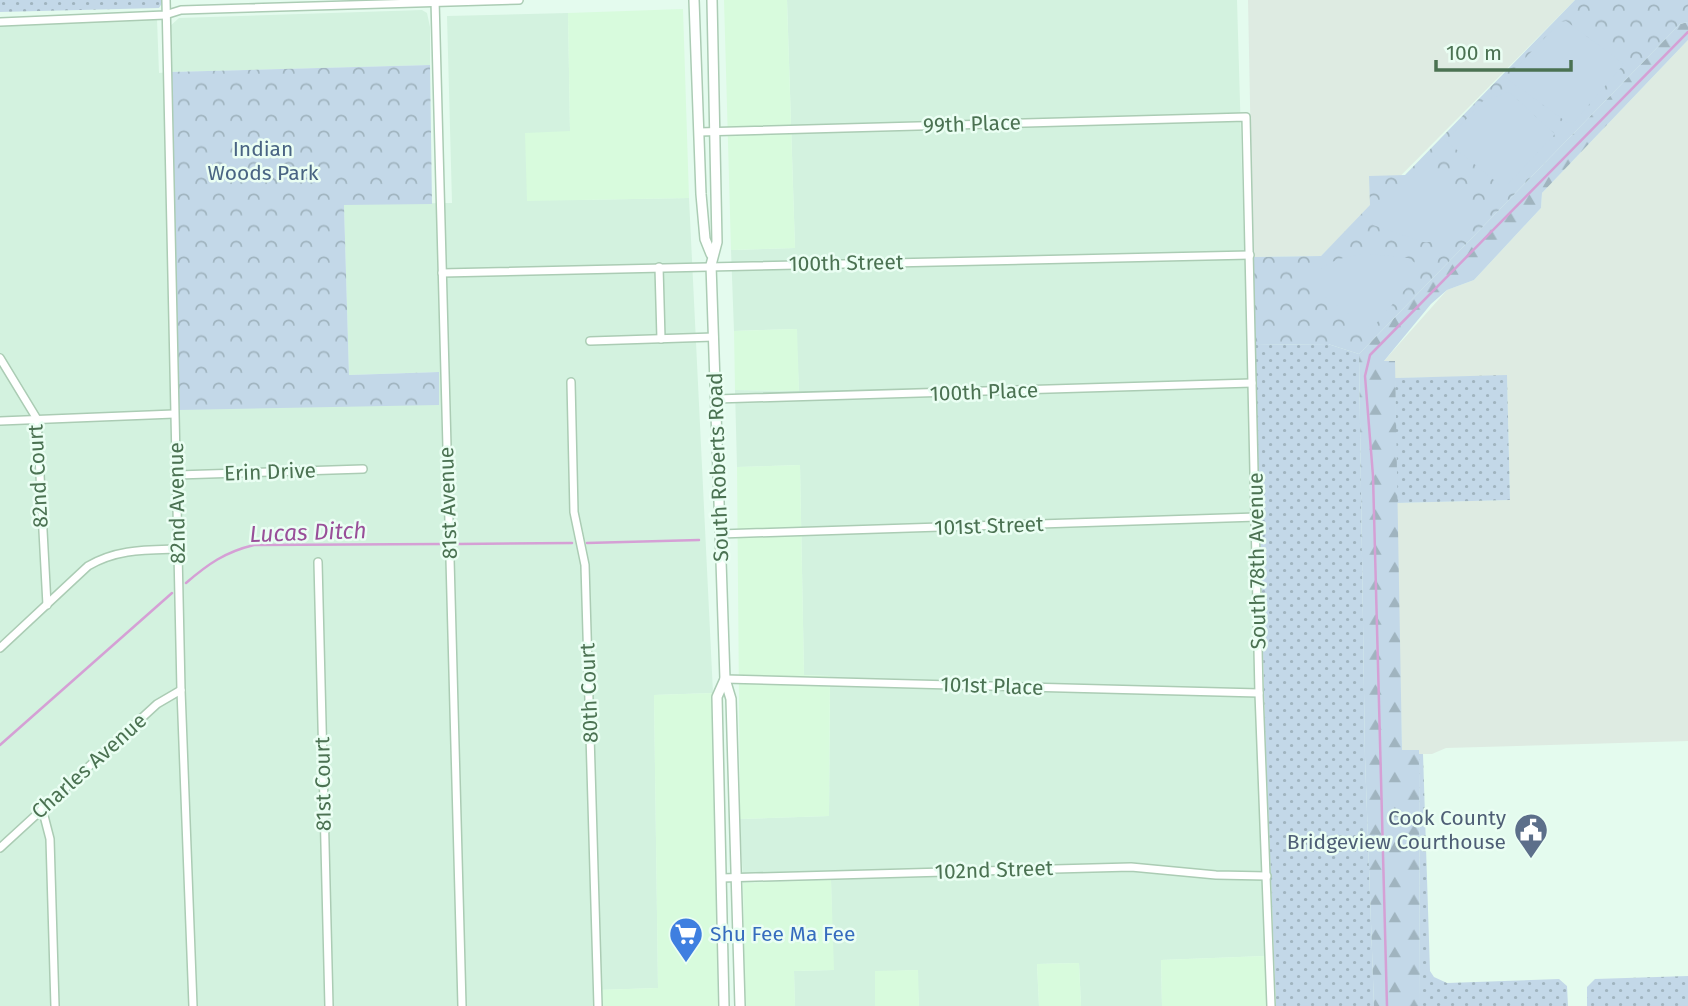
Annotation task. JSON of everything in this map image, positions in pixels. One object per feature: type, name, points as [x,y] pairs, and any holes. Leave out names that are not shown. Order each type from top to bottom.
[{"type":"street","name":"82nd Avenue","points":[[166,0],[181,690],[193,1006]]},
{"type":"street","points":[[0,22],[165,15],[181,10],[330,2],[519,0]]},
{"type":"street","name":"South Roberts Road","points":[[694,0],[705,239],[711,254],[725,679],[731,699],[740,1006]]},
{"type":"street","name":"South Roberts Road","points":[[711,254],[718,242],[712,0]]},
{"type":"street","name":"81st Avenue","points":[[434,1],[462,1006]]},
{"type":"street","name":"99th Place","points":[[699,132],[1246,117]]},
{"type":"street","name":"South 78th Avenue","points":[[1246,117],[1259,693],[1271,1006]]},
{"type":"street","name":"100th Street","points":[[442,273],[1250,255]]},
{"type":"street","points":[[659,267],[661,339]]},
{"type":"street","points":[[590,341],[714,337]]},
{"type":"street","name":"82nd Court","points":[[0,358],[37,419],[47,605]]},
{"type":"street","name":"80th Court","points":[[571,382],[575,526],[585,565],[598,1006]]},
{"type":"street","name":"100th Place","points":[[716,399],[1252,383]]},
{"type":"street","points":[[0,421],[174,414]]},
{"type":"street","name":"Erin Drive","points":[[177,475],[363,469]]},
{"type":"street","name":"101st Street","points":[[720,534],[1257,517]]},
{"type":"street","points":[[0,648],[88,566],[104,557],[127,551],[178,549]]},
{"type":"street","name":"81st Court","points":[[318,562],[329,1006]]},
{"type":"street","name":"South Roberts Road","points":[[724,1006],[717,697],[725,679]]},
{"type":"street","name":"101st Place","points":[[725,679],[1259,693]]},
{"type":"street","name":"Charles Avenue","points":[[0,848],[157,704],[181,690]]},
{"type":"street","points":[[42,808],[50,839],[55,1006]]},
{"type":"street","name":"102nd Street","points":[[721,878],[1131,867],[1216,875],[1267,876]]},
{"type":"shaded area","points":[[724,0],[787,0],[795,248],[731,250]]},
{"type":"shaded area","points":[[787,0],[1237,0],[1265,956],[1161,960],[1162,1006],[1081,1006],[1079,963],[1037,964],[1039,1006],[919,1006],[917,970],[875,972],[875,1006],[795,1006],[794,971],[833,970],[831,880],[743,883],[740,819],[829,816],[830,676],[804,675],[800,465],[737,467],[735,390],[799,391],[796,329],[734,331],[731,250],[795,248]]},
{"type":"shaded area","points":[[1248,0],[1575,0],[1321,256],[1253,257]]},
{"type":"shaded area","points":[[683,9],[689,198],[527,201],[525,133],[570,131],[568,13]]},
{"type":"shaded area","points":[[422,10],[427,13],[430,27],[430,65],[169,72],[169,27],[179,18]]},
{"type":"shaded area","points":[[568,13],[570,131],[575,200],[689,198],[713,693],[654,695],[658,988],[598,990],[598,1006],[0,1006],[0,22],[157,19],[159,73],[169,72],[178,410],[438,372],[349,375],[344,204],[452,203],[447,16]]},
{"type":"shaded area","points":[[1688,40],[1688,741],[1446,748],[1432,754],[1419,754],[1418,750],[1402,750],[1396,503],[1510,500],[1507,376],[1395,378],[1395,362],[1384,361],[1447,290],[1474,280],[1541,208],[1542,193]]},
{"type":"shaded area","points":[[797,329],[799,391],[735,390],[734,331]]},
{"type":"shaded area","points":[[800,465],[804,675],[830,676],[829,816],[740,819],[737,467]]},
{"type":"shaded area","points":[[713,693],[718,1006],[598,1006],[598,990],[658,988],[654,695]]},
{"type":"shaded area","points":[[831,880],[834,970],[794,971],[795,1006],[745,1006],[743,883]]},
{"type":"shaded area","points":[[1265,956],[1267,1006],[1162,1006],[1161,960]]},
{"type":"shaded area","points":[[1079,963],[1081,1006],[1039,1006],[1037,964]]},
{"type":"shaded area","points":[[918,970],[919,1006],[875,1006],[875,971]]},
{"type":"green space","points":[[0,0],[164,0],[159,8],[0,12]]},
{"type":"green space","points":[[1575,0],[1688,0],[1688,22],[1680,24],[1359,354],[1328,344],[1255,345],[1253,257],[1321,256],[1370,205],[1369,176],[1405,175]]},
{"type":"green space","points":[[1566,21],[1624,64],[1574,122],[1568,123],[1506,78],[1560,22]]},
{"type":"green space","points":[[1688,22],[1688,40],[1542,193],[1541,208],[1474,280],[1447,290],[1431,304],[1384,361],[1395,361],[1402,750],[1419,750],[1420,1006],[1374,1006],[1365,757],[1359,354],[1680,24]]},
{"type":"green space","name":"Indian Woods Park","points":[[430,65],[432,204],[344,205],[349,375],[439,372],[439,405],[178,410],[169,72]]},
{"type":"green space","points":[[1509,92],[1555,134],[1507,185],[1500,185],[1446,141],[1483,101]]},
{"type":"green space","points":[[1420,170],[1429,170],[1477,215],[1452,242],[1423,242],[1373,225],[1372,221]]},
{"type":"green space","points":[[1370,254],[1408,258],[1423,268],[1375,325],[1367,327],[1305,282],[1335,261]]},
{"type":"green space","points":[[1328,344],[1359,354],[1365,757],[1374,1006],[1276,1006],[1265,729],[1255,345]]},
{"type":"green space","points":[[1507,375],[1510,500],[1396,503],[1395,378]]},
{"type":"green space","points":[[1419,754],[1423,754],[1430,971],[1434,977],[1447,983],[1559,979],[1567,986],[1568,1006],[1420,1006]]},
{"type":"green space","points":[[1688,976],[1688,1006],[1587,1006],[1587,987],[1595,979]]},
{"type":"waterway","points":[[1387,1006],[1373,476],[1365,376],[1370,355],[1688,32]]},
{"type":"waterway","name":"Lucas Ditch","points":[[587,543],[699,540]]},
{"type":"waterway","name":"Lucas Ditch","points":[[457,544],[572,543]]},
{"type":"waterway","name":"Lucas Ditch","points":[[186,583],[217,560],[254,545],[442,544]]},
{"type":"waterway","name":"Lucas Ditch","points":[[0,745],[172,593]]},
{"type":"place","name":"Cook County Bridgeview Courthouse","points":[[1531,860]]},
{"type":"place","name":"Shu Fee Ma Fee","points":[[686,964]]}]
